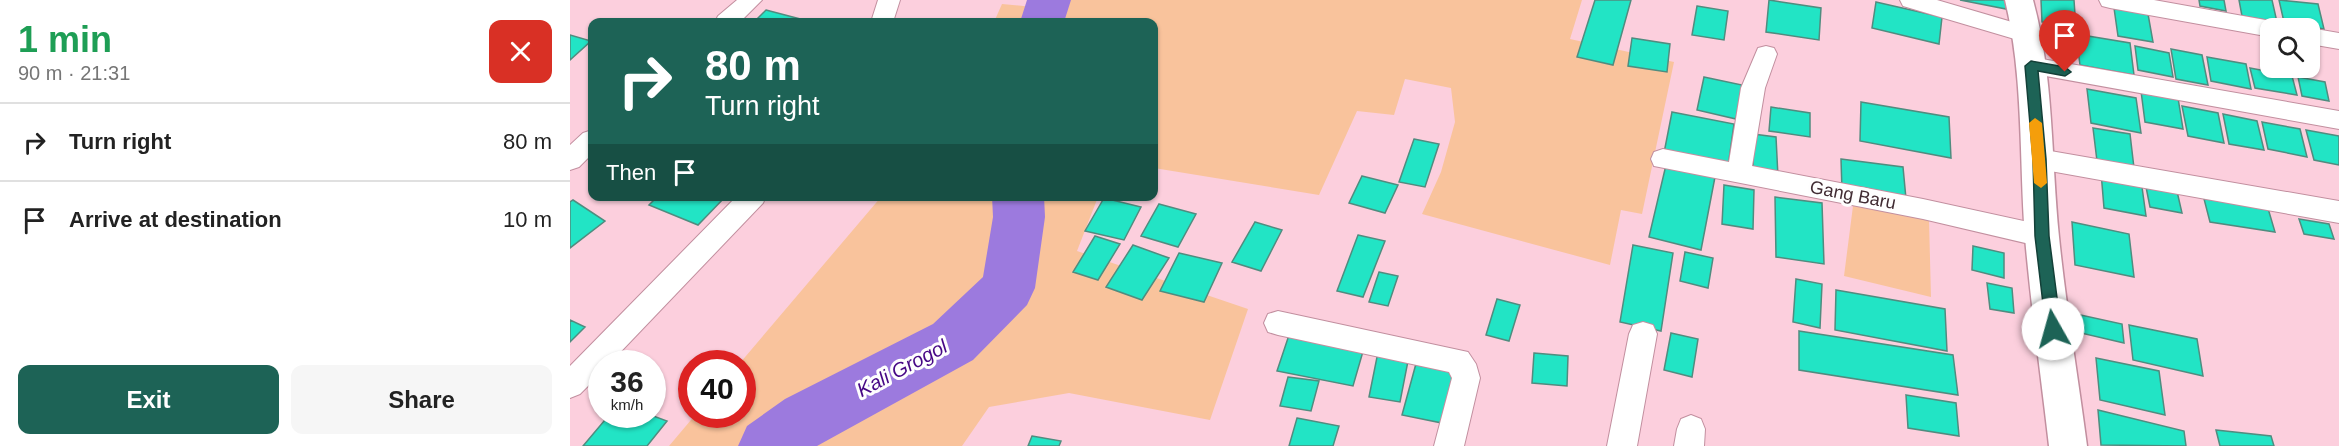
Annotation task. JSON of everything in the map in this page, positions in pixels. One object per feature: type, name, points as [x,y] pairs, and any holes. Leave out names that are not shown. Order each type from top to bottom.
[{"type":"street","points":[[731,18],[751,0]]},
{"type":"street","points":[[883,18],[890,0]]},
{"type":"street","points":[[1911,0],[2029,50],[2339,120]]},
{"type":"street","points":[[2019,0],[2029,50],[2039,159],[2042,236],[2068,446]]},
{"type":"street","points":[[2110,0],[2260,27]]},
{"type":"street","points":[[2320,38],[2339,41]]},
{"type":"street","points":[[1739,173],[1753,88],[1767,54]]},
{"type":"street","points":[[570,160],[588,144]]},
{"type":"street","name":"Gang Baru","points":[[1663,159],[1923,208],[2042,236]]},
{"type":"street","points":[[2039,159],[2339,212]]},
{"type":"street","points":[[570,385],[749,201]]},
{"type":"street","points":[[1278,323],[1458,362],[1466,373],[1466,378],[1449,446]]},
{"type":"street","points":[[1622,446],[1643,334]]},
{"type":"shaded area","points":[[1055,0],[1582,0],[1570,39],[1674,62],[1642,214],[1621,210],[1610,265],[1422,214],[1441,172],[1455,122],[1451,88],[1405,79],[1394,115],[1357,111],[1319,195],[1158,169],[1158,18],[996,18],[1002,4],[1054,9]]},
{"type":"shaded area","points":[[878,201],[1096,201],[1077,251],[1248,309],[1210,420],[1069,393],[989,407],[962,446],[669,446],[684,428],[756,428],[756,350],[751,350]]},
{"type":"shaded area","points":[[1853,206],[1929,220],[1931,297],[1844,276]]},
{"type":"building","points":[[1595,0],[1631,0],[1613,65],[1577,57]]},
{"type":"building","points":[[1769,0],[1821,8],[1819,40],[1766,32]]},
{"type":"building","points":[[1960,0],[2006,0],[2006,9]]},
{"type":"building","points":[[2041,0],[2074,0],[2076,29],[2042,22]]},
{"type":"building","points":[[2199,0],[2224,0],[2226,11],[2200,6]]},
{"type":"building","points":[[2239,0],[2272,0],[2276,18],[2260,19],[2242,16]]},
{"type":"building","points":[[2279,0],[2318,4],[2324,29],[2320,28],[2320,18],[2283,18]]},
{"type":"building","points":[[1876,2],[1942,17],[1939,44],[1872,28]]},
{"type":"building","points":[[1697,6],[1728,11],[1724,40],[1692,35]]},
{"type":"building","points":[[2114,8],[2148,14],[2153,42],[2118,36]]},
{"type":"building","points":[[766,10],[797,18],[758,18]]},
{"type":"building","points":[[2076,34],[2130,43],[2134,75],[2080,65]]},
{"type":"building","points":[[570,35],[588,40],[588,44],[570,60]]},
{"type":"building","points":[[1632,38],[1670,44],[1667,72],[1628,66]]},
{"type":"building","points":[[2135,46],[2169,53],[2173,77],[2138,70]]},
{"type":"building","points":[[2171,49],[2202,55],[2208,85],[2176,79]]},
{"type":"building","points":[[2207,57],[2246,64],[2251,89],[2211,81]]},
{"type":"building","points":[[2250,68],[2260,70],[2260,78],[2293,78],[2297,95],[2255,88]]},
{"type":"building","points":[[1704,77],[1742,85],[1736,119],[1697,110]]},
{"type":"building","points":[[2298,78],[2325,82],[2329,101],[2302,96]]},
{"type":"building","points":[[2087,89],[2136,98],[2141,133],[2091,123]]},
{"type":"building","points":[[2141,91],[2178,98],[2183,129],[2145,122]]},
{"type":"building","points":[[1861,102],[1949,117],[1951,158],[1860,141]]},
{"type":"building","points":[[2182,106],[2218,113],[2224,143],[2188,136]]},
{"type":"building","points":[[1771,107],[1810,113],[1810,137],[1769,131]]},
{"type":"building","points":[[1672,112],[1734,124],[1728,167],[1664,153]]},
{"type":"building","points":[[2223,114],[2257,121],[2264,150],[2229,144]]},
{"type":"building","points":[[2262,122],[2300,129],[2307,157],[2268,149]]},
{"type":"building","points":[[2093,128],[2130,134],[2134,168],[2097,161]]},
{"type":"building","points":[[2306,130],[2339,136],[2339,165],[2314,160]]},
{"type":"building","points":[[1753,134],[1776,137],[1778,177],[1753,174]]},
{"type":"building","points":[[1414,139],[1439,144],[1425,187],[1399,182]]},
{"type":"building","points":[[1841,159],[1903,167],[1906,199],[1842,191]]},
{"type":"building","points":[[1666,165],[1715,177],[1701,250],[1649,237]]},
{"type":"building","points":[[2101,172],[2141,180],[2146,216],[2104,208]]},
{"type":"building","points":[[1362,176],[1398,185],[1385,213],[1349,203]]},
{"type":"building","points":[[2145,182],[2176,187],[2182,213],[2150,207]]},
{"type":"building","points":[[1724,185],[1754,190],[1753,229],[1722,224]]},
{"type":"building","points":[[2203,195],[2267,205],[2275,232],[2210,222]]},
{"type":"building","points":[[1775,197],[1822,203],[1824,264],[1776,257]]},
{"type":"building","points":[[573,200],[605,221],[570,248],[570,202]]},
{"type":"building","points":[[653,201],[721,201],[698,225],[649,205]]},
{"type":"building","points":[[1102,201],[1116,201],[1141,207],[1124,240],[1085,231]]},
{"type":"building","points":[[1159,204],[1196,214],[1178,247],[1141,236]]},
{"type":"building","points":[[2299,219],[2329,224],[2334,239],[2304,234]]},
{"type":"building","points":[[1255,222],[1282,230],[1261,271],[1232,262]]},
{"type":"building","points":[[2072,222],[2129,234],[2134,277],[2075,265]]},
{"type":"building","points":[[1358,235],[1385,241],[1363,297],[1337,291]]},
{"type":"building","points":[[1095,236],[1120,244],[1098,280],[1073,272]]},
{"type":"building","points":[[1133,245],[1169,258],[1142,300],[1106,287]]},
{"type":"building","points":[[1633,245],[1673,253],[1661,331],[1620,322]]},
{"type":"building","points":[[1973,246],[2004,253],[2004,278],[1972,270]]},
{"type":"building","points":[[1685,252],[1713,258],[1708,288],[1680,281]]},
{"type":"building","points":[[1179,253],[1222,263],[1204,302],[1160,291]]},
{"type":"building","points":[[1379,272],[1398,276],[1388,306],[1369,302]]},
{"type":"building","points":[[1796,279],[1822,284],[1820,328],[1793,322]]},
{"type":"building","points":[[1987,283],[2012,288],[2014,313],[1990,309]]},
{"type":"building","points":[[1836,290],[1945,309],[1947,351],[1835,330]]},
{"type":"building","points":[[1497,299],[1520,305],[1509,341],[1486,335]]},
{"type":"building","points":[[2067,312],[2122,324],[2124,343],[2068,330]]},
{"type":"building","points":[[570,320],[585,327],[570,342]]},
{"type":"building","points":[[2129,325],[2197,339],[2203,376],[2133,360]]},
{"type":"building","points":[[1292,326],[1366,341],[1353,386],[1277,371]]},
{"type":"building","points":[[1799,331],[1953,355],[1958,395],[1799,370]]},
{"type":"building","points":[[1671,333],[1698,339],[1692,377],[1664,370]]},
{"type":"building","points":[[1378,352],[1409,356],[1400,402],[1369,397]]},
{"type":"building","points":[[1534,353],[1568,356],[1567,386],[1532,383]]},
{"type":"building","points":[[2096,358],[2159,371],[2165,415],[2100,400]]},
{"type":"building","points":[[1417,360],[1456,368],[1442,423],[1402,415]]},
{"type":"building","points":[[1288,377],[1319,381],[1311,411],[1280,406]]},
{"type":"building","points":[[1906,395],[1956,403],[1959,436],[1908,428]]},
{"type":"building","points":[[2098,410],[2184,431],[2186,446],[2101,445]]},
{"type":"building","points":[[1297,418],[1339,426],[1333,446],[1289,446]]},
{"type":"building","points":[[598,428],[661,428],[647,446],[583,446]]},
{"type":"building","points":[[2216,430],[2271,436],[2274,446],[2220,446]]},
{"type":"building","points":[[1032,436],[1061,441],[1059,446],[1028,446]]},
{"type":"waterway","name":"Kali Grogol","points":[[1043,18],[1049,0]]},
{"type":"waterway","name":"Kali Grogol","points":[[768,446],[806,419],[953,342],[1008,288],[1019,217],[1018,201]]},
{"type":"slow traffic","points":[[2035,123],[2041,183]]},
{"type":"route","points":[[2053,329],[2042,236],[2041,188],[2031,66],[2065,72]]}]
